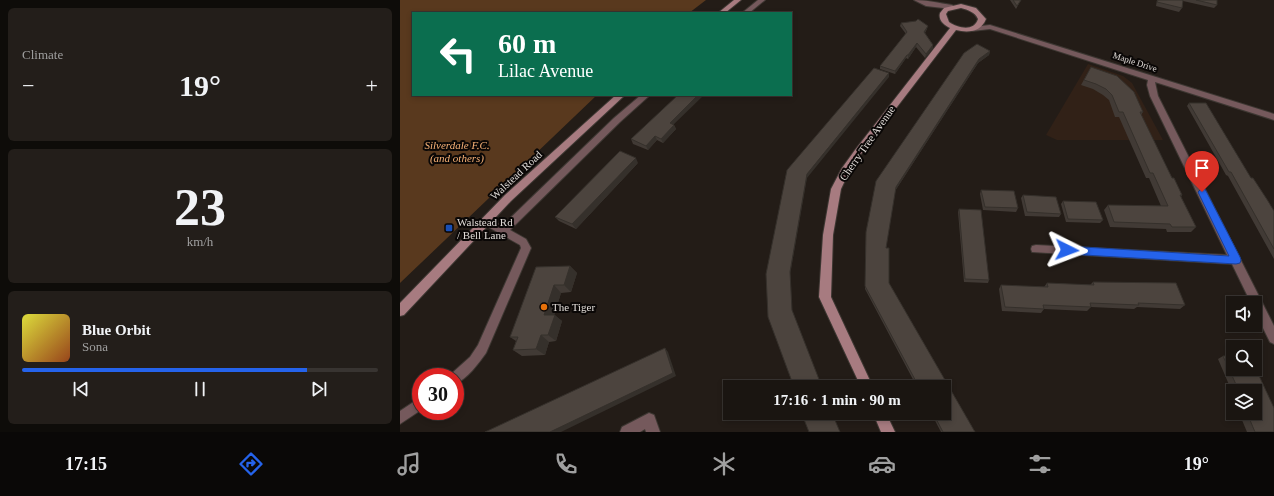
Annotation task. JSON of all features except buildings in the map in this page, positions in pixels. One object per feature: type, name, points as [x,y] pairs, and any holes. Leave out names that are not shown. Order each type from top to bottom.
[{"type":"street","points":[[722,12],[738,0]]},
{"type":"street","points":[[917,0],[942,14],[942,18],[946,24],[954,28]]},
{"type":"street","points":[[926,4],[970,8],[975,1]]},
{"type":"street","points":[[942,14],[946,9],[952,7]]},
{"type":"street","name":"Maple Drive","points":[[970,8],[980,14],[982,19],[990,27]]},
{"type":"street","points":[[972,28],[979,25],[982,19]]},
{"type":"street","name":"Maple Drive","points":[[954,28],[990,27],[1274,117]]},
{"type":"street","name":"Cherry Tree Avenue","points":[[864,380],[825,297],[828,235],[836,189],[845,170],[858,152],[954,28]]},
{"type":"street","points":[[1152,78],[1151,85],[1154,96],[1274,338]]},
{"type":"street","name":"Walstead Road","points":[[400,312],[508,198],[620,96]]},
{"type":"street","points":[[1036,249],[1236,260]]},
{"type":"street","points":[[627,432],[649,420],[653,432]]},
{"type":"street","points":[[882,420],[888,432]]},
{"type":"lane","points":[[747,12],[762,0]]},
{"type":"lane","points":[[503,231],[617,120],[645,96]]},
{"type":"lane","points":[[464,369],[474,360],[482,349],[526,248],[523,242],[486,221]]},
{"type":"lane","points":[[400,418],[412,409]]},
{"type":"shaded area","points":[[1088,64],[1123,76],[1132,83],[1163,140],[1057,140],[1046,135]]},
{"type":"green space","name":"Silverdale F.C. (and others)","points":[[400,0],[706,0],[690,12],[412,12],[412,96],[596,96],[400,283]]},
{"type":"place","name":"Walstead Rd / Bell Lane","points":[[449,228]]},
{"type":"place","name":"The Tiger","points":[[544,307]]},
{"type":"route","points":[[1067,250],[1236,260],[1202,192]]}]
